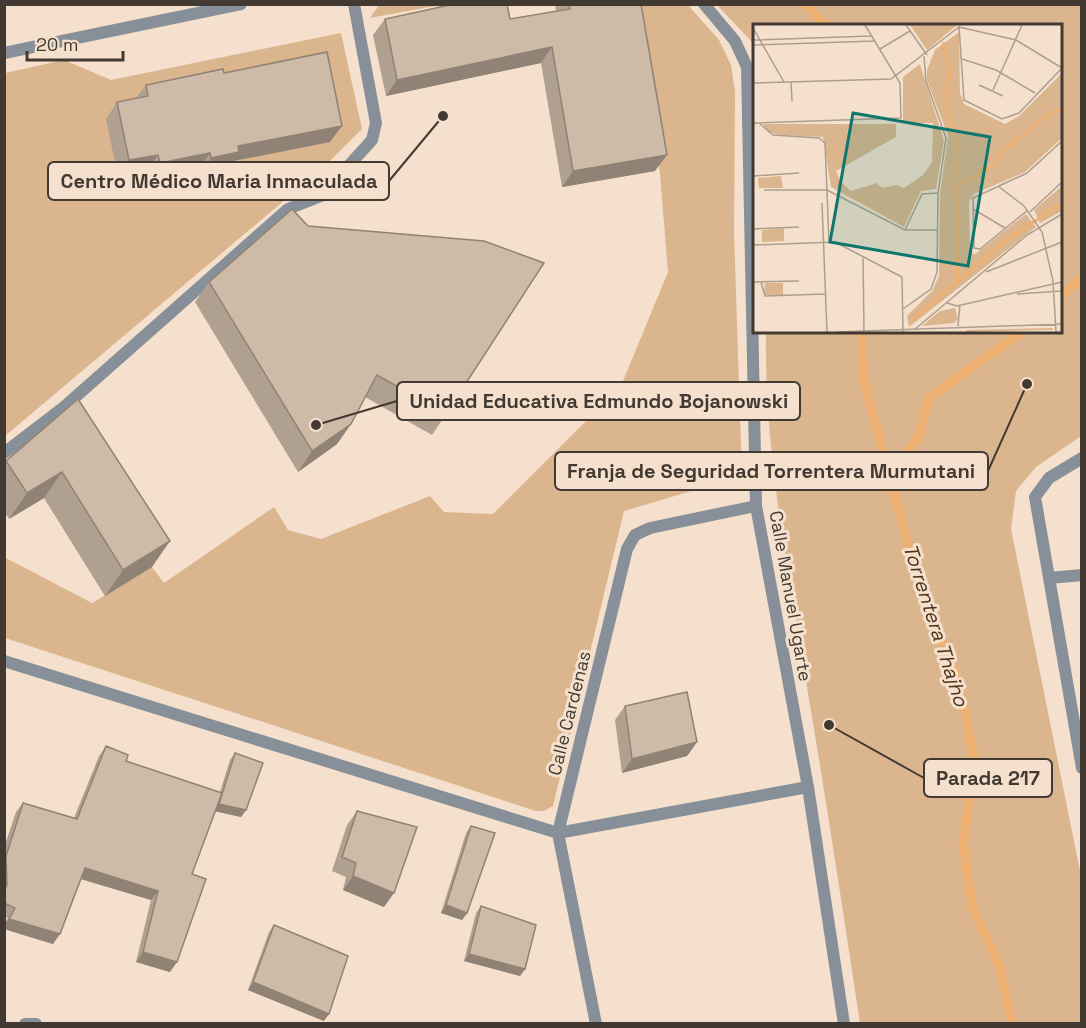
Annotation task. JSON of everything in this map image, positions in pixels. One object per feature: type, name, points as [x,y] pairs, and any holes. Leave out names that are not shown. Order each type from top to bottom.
[{"type":"street","points":[[4,53],[241,4]]},
{"type":"street","points":[[4,453],[64,407],[288,209],[321,196],[372,140],[376,123],[354,4]]},
{"type":"street","name":"Calle Manuel Ugarte","points":[[704,4],[735,41],[747,67],[756,506],[808,787],[844,1023]]},
{"type":"street","points":[[1082,458],[1049,478],[1035,497],[1082,768]]},
{"type":"street","name":"Calle Cardenas","points":[[596,1023],[558,833],[627,549],[635,535],[650,528],[756,506]]},
{"type":"street","points":[[1049,578],[1082,575]]},
{"type":"street","points":[[4,662],[558,833],[808,787]]},
{"type":"street","points":[[25,1023],[36,1023]]},
{"type":"shaded area","points":[[379,4],[440,5],[370,18]]},
{"type":"shaded area","points":[[633,5],[688,5],[719,40],[731,65],[735,92],[734,233],[742,476],[624,511],[553,806],[544,811],[536,811],[5,638],[4,557],[92,603],[152,567],[164,583],[274,507],[288,530],[321,539],[430,496],[444,512],[493,514],[621,386],[668,272],[660,174]]},
{"type":"shaded area","points":[[717,5],[1081,5],[1081,436],[1036,467],[1016,491],[1011,529],[1081,876],[1081,1023],[860,1023],[779,510],[766,377],[766,333],[1062,333],[1062,24],[753,24],[753,43]]},
{"type":"shaded area","points":[[341,33],[362,129],[325,166],[5,436],[5,73],[64,60],[111,80]]},
{"type":"building","points":[[454,4],[507,4],[510,19],[570,9],[569,4],[641,4],[667,155],[573,171],[552,47],[397,80],[385,19]]},
{"type":"building","points":[[327,52],[342,126],[238,146],[239,152],[211,158],[210,153],[160,163],[158,155],[129,160],[117,102],[148,96],[146,85],[223,69],[224,73]]},
{"type":"building","points":[[292,209],[308,226],[484,241],[544,263],[446,414],[377,375],[351,424],[312,451],[209,282]]},
{"type":"building","points":[[78,399],[170,541],[123,570],[62,472],[27,493],[6,461]]},
{"type":"building","points":[[687,692],[697,742],[632,759],[625,706]]},
{"type":"building","points":[[106,746],[128,755],[126,761],[222,793],[192,874],[206,879],[177,962],[143,952],[158,891],[85,868],[60,934],[9,919],[15,908],[4,903],[4,891],[7,885],[6,856],[23,803],[77,819]]},
{"type":"building","points":[[235,753],[263,763],[246,810],[219,804]]},
{"type":"building","points":[[357,811],[417,827],[394,893],[353,876],[356,863],[342,857]]},
{"type":"building","points":[[471,826],[495,833],[467,913],[446,905]]},
{"type":"building","points":[[481,906],[536,925],[525,969],[469,954]]},
{"type":"building","points":[[274,925],[348,956],[329,1014],[253,982]]},
{"type":"waterway","name":"Torrentera Thajho","points":[[805,4],[824,24]]},
{"type":"waterway","points":[[1062,295],[1082,277]]},
{"type":"waterway","name":"Torrentera Thajho","points":[[861,333],[863,378],[919,585],[960,684],[975,764],[963,844],[973,908],[999,965],[1012,1024]]},
{"type":"waterway","points":[[889,474],[918,438],[929,398],[1021,333]]},
{"type":"place","name":"Centro Médico Maria Inmaculada","points":[[443,116]]},
{"type":"place","name":"Franja de Seguridad Torrentera Murmutani","points":[[1027,384]]},
{"type":"place","name":"Unidad Educativa Edmundo Bojanowski","points":[[316,425]]},
{"type":"place","name":"Parada 217","points":[[829,725]]}]
